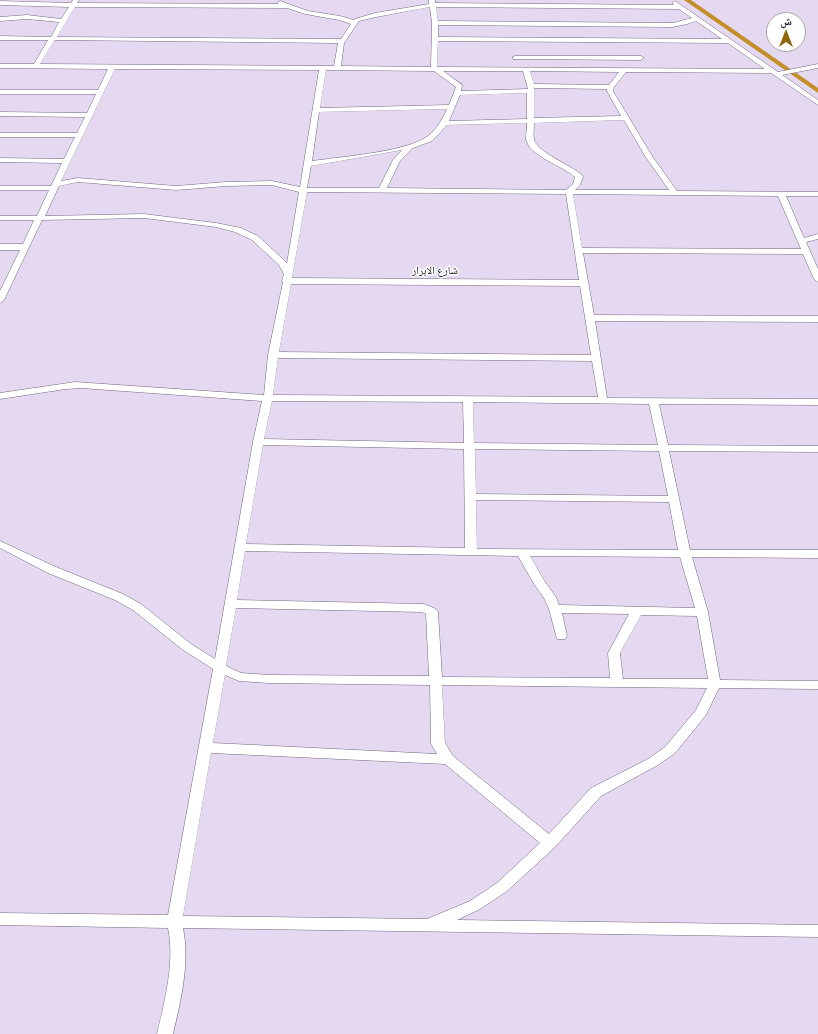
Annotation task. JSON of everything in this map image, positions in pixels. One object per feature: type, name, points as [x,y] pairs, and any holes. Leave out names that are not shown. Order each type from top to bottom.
[{"type":"street","points":[[271,0],[307,13],[340,18],[355,23]]},
{"type":"street","points":[[557,23],[559,0]]},
{"type":"street","points":[[613,0],[619,20],[633,33],[634,41],[641,58],[652,69]]},
{"type":"street","points":[[671,0],[818,103]]},
{"type":"street","points":[[0,3],[75,2],[286,6]]},
{"type":"street","points":[[36,66],[75,2]]},
{"type":"street","points":[[432,3],[434,23],[434,68]]},
{"type":"street","points":[[337,68],[343,40],[355,23],[361,19],[375,15],[432,3],[557,23],[634,41],[728,41]]},
{"type":"street","points":[[514,49],[557,23],[616,8],[681,7]]},
{"type":"street","points":[[0,19],[32,18],[64,21]]},
{"type":"street","points":[[434,23],[679,24],[697,18]]},
{"type":"street","points":[[0,38],[343,40]]},
{"type":"street","points":[[434,39],[514,49],[641,58]]},
{"type":"street","points":[[514,49],[516,69]]},
{"type":"street","points":[[0,66],[652,69],[774,73],[818,66]]},
{"type":"street","points":[[0,300],[41,218],[113,66]]},
{"type":"street","points":[[165,1034],[173,1000],[176,972],[177,936],[174,922],[220,668],[258,442],[268,398],[273,355],[287,277],[292,258],[323,68]]},
{"type":"street","points":[[307,164],[410,147],[429,139],[445,123],[452,107],[452,102],[460,86],[434,68]]},
{"type":"street","points":[[526,69],[531,88],[530,140],[534,148],[540,153],[568,168],[579,177],[576,185],[569,192]]},
{"type":"street","points":[[625,69],[611,87],[610,91],[635,131],[644,151],[663,179],[675,193]]},
{"type":"street","points":[[457,93],[531,88],[611,87]]},
{"type":"street","points":[[0,92],[101,92]]},
{"type":"street","points":[[316,110],[452,107]]},
{"type":"street","points":[[0,114],[90,115]]},
{"type":"street","points":[[445,123],[626,118]]},
{"type":"street","points":[[0,135],[79,135]]},
{"type":"street","points":[[382,191],[397,160],[410,147]]},
{"type":"street","points":[[0,160],[68,161]]},
{"type":"street","points":[[0,188],[56,186],[78,180],[176,188],[230,184],[272,184],[302,190],[818,194]]},
{"type":"street","points":[[569,192],[579,250],[578,256],[597,358],[603,401]]},
{"type":"street","points":[[781,194],[818,279]]},
{"type":"street","points":[[0,218],[144,216],[216,225],[238,230],[255,238],[283,264],[287,277]]},
{"type":"street","points":[[802,241],[818,236]]},
{"type":"street","points":[[0,247],[26,247]]},
{"type":"street","points":[[579,250],[807,252]]},
{"type":"street","name":"شارع الابرار","points":[[287,277],[584,283]]},
{"type":"street","points":[[0,279],[11,279]]},
{"type":"street","points":[[590,318],[818,319]]},
{"type":"street","points":[[273,355],[597,358]]},
{"type":"street","points":[[0,396],[16,395],[43,389],[75,385],[158,389],[213,395],[268,398],[818,402]]},
{"type":"street","points":[[468,400],[472,497],[471,552]]},
{"type":"street","points":[[426,926],[481,902],[502,887],[550,842],[596,792],[646,766],[670,750],[701,712],[715,684],[702,612],[685,554],[654,402]]},
{"type":"street","points":[[258,442],[470,446],[818,449]]},
{"type":"street","points":[[472,497],[673,499]]},
{"type":"street","points":[[0,544],[52,570],[119,597],[137,606],[187,647],[220,668],[239,677],[436,681],[818,685]]},
{"type":"street","points":[[240,547],[471,552],[818,554]]},
{"type":"street","points":[[522,552],[540,584],[550,597],[555,609],[561,636]]},
{"type":"street","points":[[230,604],[424,608],[430,610],[432,612],[438,744],[448,759],[470,776],[490,795],[550,842]]},
{"type":"street","points":[[555,609],[636,612],[702,612]]},
{"type":"street","points":[[617,683],[614,653],[636,612]]},
{"type":"street","points":[[206,748],[448,759]]},
{"type":"street","points":[[0,920],[818,931]]},
{"type":"waterway","points":[[687,0],[818,91]]}]
